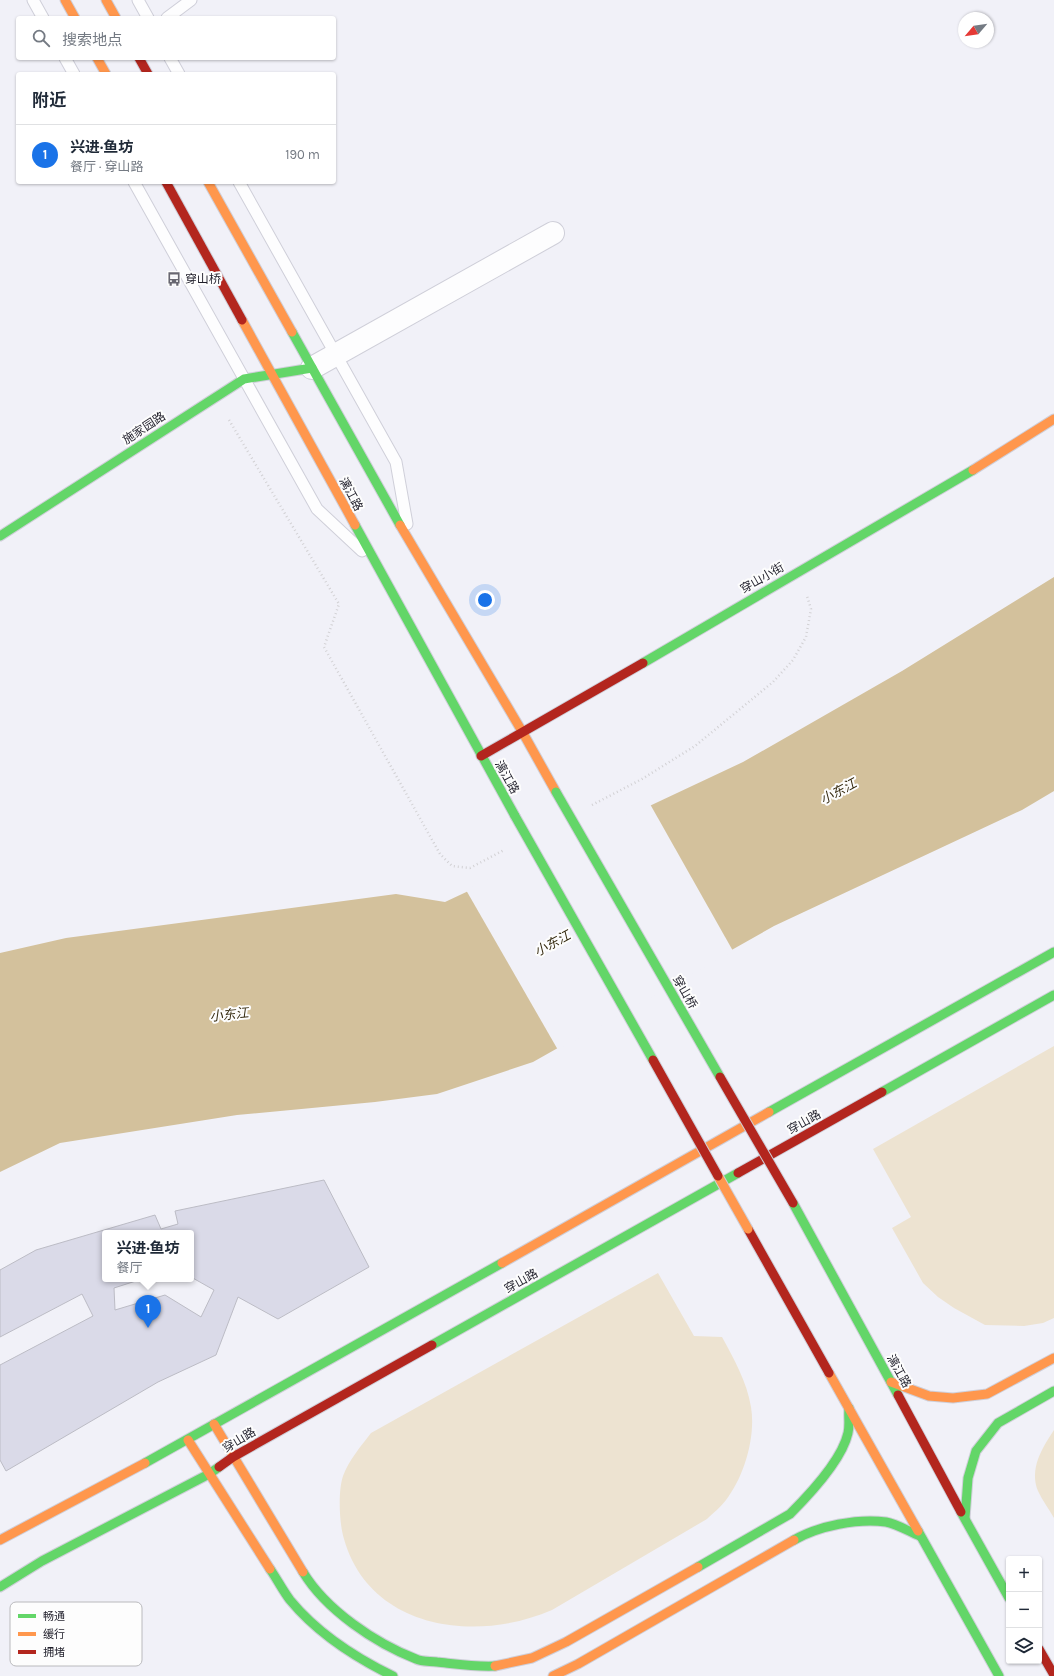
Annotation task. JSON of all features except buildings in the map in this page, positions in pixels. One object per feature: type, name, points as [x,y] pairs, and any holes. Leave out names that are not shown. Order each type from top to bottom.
[{"type":"main road","points":[[65,0],[74,16]]},
{"type":"main road","points":[[106,0],[115,16]]},
{"type":"main road","points":[[99,60],[105,72]]},
{"type":"main road","points":[[140,60],[147,72]]},
{"type":"main road","name":"漓江路","points":[[167,184],[273,374],[373,561],[481,756],[849,1408]]},
{"type":"main road","points":[[209,184],[410,542],[523,733]]},
{"type":"main road","name":"施家园路","points":[[0,536],[244,379],[312,368]]},
{"type":"main road","name":"穿山小街","points":[[481,756],[523,733],[982,465],[1054,418]]},
{"type":"main road","name":"穿山桥","points":[[523,733],[793,1203]]},
{"type":"main road","points":[[0,1540],[188,1440],[1054,952]]},
{"type":"main road","name":"穿山路","points":[[0,1587],[42,1561],[209,1474],[233,1457],[1054,995]]},
{"type":"main road","name":"漓江路","points":[[793,1203],[965,1518],[982,1552],[1006,1593]]},
{"type":"main road","points":[[891,1382],[929,1396],[954,1398],[987,1394],[1054,1358]]},
{"type":"main road","points":[[965,1518],[968,1478],[976,1451],[998,1423],[1054,1391]]},
{"type":"main road","points":[[214,1424],[310,1584],[342,1616],[377,1640],[417,1660],[494,1666],[532,1658],[566,1642],[790,1514],[814,1491],[837,1455],[848,1435],[849,1408]]},
{"type":"main road","points":[[849,1408],[999,1676]]},
{"type":"main road","points":[[188,1440],[290,1600],[326,1636],[364,1662],[393,1676]]},
{"type":"main road","points":[[553,1676],[578,1664],[802,1536],[850,1521],[887,1522],[920,1536]]},
{"type":"main road","points":[[1042,1654],[1054,1675]]},
{"type":"street","points":[[312,368],[336,356],[553,233]]},
{"type":"lane","points":[[33,0],[42,16]]},
{"type":"lane","points":[[138,0],[147,16]]},
{"type":"lane","points":[[170,16],[191,0]]},
{"type":"lane","points":[[66,60],[73,72]]},
{"type":"lane","points":[[171,60],[178,72]]},
{"type":"lane","points":[[135,184],[317,509],[373,561]]},
{"type":"lane","points":[[240,184],[396,462],[410,542]]},
{"type":"shaded area","points":[[1054,1046],[1054,1318],[1043,1323],[1024,1326],[985,1325],[954,1308],[938,1297],[923,1283],[892,1228],[911,1217],[873,1149]]},
{"type":"shaded area","points":[[658,1273],[694,1336],[722,1337],[740,1371],[749,1398],[752,1419],[750,1444],[738,1480],[724,1503],[707,1519],[552,1610],[522,1620],[491,1626],[460,1626],[429,1621],[401,1610],[377,1593],[357,1570],[342,1532],[340,1507],[340,1490],[343,1476],[359,1448],[371,1433]]},
{"type":"shaded area","points":[[1054,1430],[1054,1518],[1041,1498],[1035,1475],[1041,1451]]},
{"type":"water","name":"小东江","points":[[1054,577],[1054,791],[1022,810],[774,926],[533,1062],[437,1094],[375,1102],[237,1115],[60,1143],[0,1172],[0,953],[66,938],[396,894],[445,902],[743,762],[902,671]]},
{"type":"pier","points":[[650,804],[733,951],[558,1050],[466,890]]},
{"type":"traffic: fast","points":[[292,332],[400,525]]},
{"type":"traffic: fast","points":[[0,536],[244,379],[312,368]]},
{"type":"traffic: fast","points":[[643,663],[973,470]]},
{"type":"traffic: fast","points":[[355,525],[515,816]]},
{"type":"traffic: fast","points":[[556,792],[720,1077]]},
{"type":"traffic: fast","points":[[515,816],[653,1060]]},
{"type":"traffic: fast","points":[[769,1112],[1054,952]]},
{"type":"traffic: fast","points":[[882,1092],[1054,995]]},
{"type":"traffic: fast","points":[[432,1345],[738,1173]]},
{"type":"traffic: fast","points":[[793,1203],[898,1395]]},
{"type":"traffic: fast","points":[[145,1463],[502,1263]]},
{"type":"traffic: fast","points":[[965,1518],[968,1478],[976,1451],[998,1423],[1054,1391]]},
{"type":"traffic: fast","points":[[698,1567],[790,1514],[798,1506],[824,1476],[845,1443],[849,1427],[849,1408]]},
{"type":"traffic: fast","points":[[0,1587],[42,1561],[209,1474],[219,1467]]},
{"type":"traffic: fast","points":[[961,1512],[1006,1593]]},
{"type":"traffic: fast","points":[[794,1540],[826,1527],[863,1521],[890,1523],[920,1536]]},
{"type":"traffic: fast","points":[[918,1531],[999,1676]]},
{"type":"traffic: fast","points":[[270,1569],[290,1600],[312,1624],[351,1653],[393,1676]]},
{"type":"traffic: fast","points":[[303,1572],[313,1586],[338,1612],[368,1634],[400,1652],[423,1661],[473,1666],[495,1666]]},
{"type":"traffic: slow","points":[[65,0],[74,16]]},
{"type":"traffic: slow","points":[[106,0],[115,16]]},
{"type":"traffic: slow","points":[[98,60],[105,72]]},
{"type":"traffic: slow","points":[[209,184],[292,332]]},
{"type":"traffic: slow","points":[[242,320],[355,525]]},
{"type":"traffic: slow","points":[[973,470],[1054,419]]},
{"type":"traffic: slow","points":[[400,525],[523,733],[556,792]]},
{"type":"traffic: slow","points":[[502,1263],[769,1112]]},
{"type":"traffic: slow","points":[[718,1176],[748,1229]]},
{"type":"traffic: slow","points":[[891,1382],[929,1396],[953,1398],[987,1394],[1054,1358]]},
{"type":"traffic: slow","points":[[829,1373],[918,1531]]},
{"type":"traffic: slow","points":[[214,1424],[303,1572]]},
{"type":"traffic: slow","points":[[188,1440],[270,1569]]},
{"type":"traffic: slow","points":[[0,1540],[145,1463]]},
{"type":"traffic: slow","points":[[553,1676],[578,1664],[794,1540]]},
{"type":"traffic: slow","points":[[495,1666],[532,1658],[566,1642],[698,1567]]},
{"type":"traffic: jam","points":[[140,60],[147,72]]},
{"type":"traffic: jam","points":[[167,184],[242,320]]},
{"type":"traffic: jam","points":[[481,756],[643,663]]},
{"type":"traffic: jam","points":[[653,1060],[718,1176]]},
{"type":"traffic: jam","points":[[720,1077],[793,1203]]},
{"type":"traffic: jam","points":[[738,1173],[882,1092]]},
{"type":"traffic: jam","points":[[748,1229],[829,1373]]},
{"type":"traffic: jam","points":[[219,1467],[233,1457],[432,1345]]},
{"type":"traffic: jam","points":[[898,1395],[961,1512]]},
{"type":"traffic: jam","points":[[1042,1654],[1054,1675]]},
{"type":"place","name":"穿山桥","points":[[174,279]]},
{"type":"place","name":"兴进·鱼坊","points":[[148,1328]]}]
